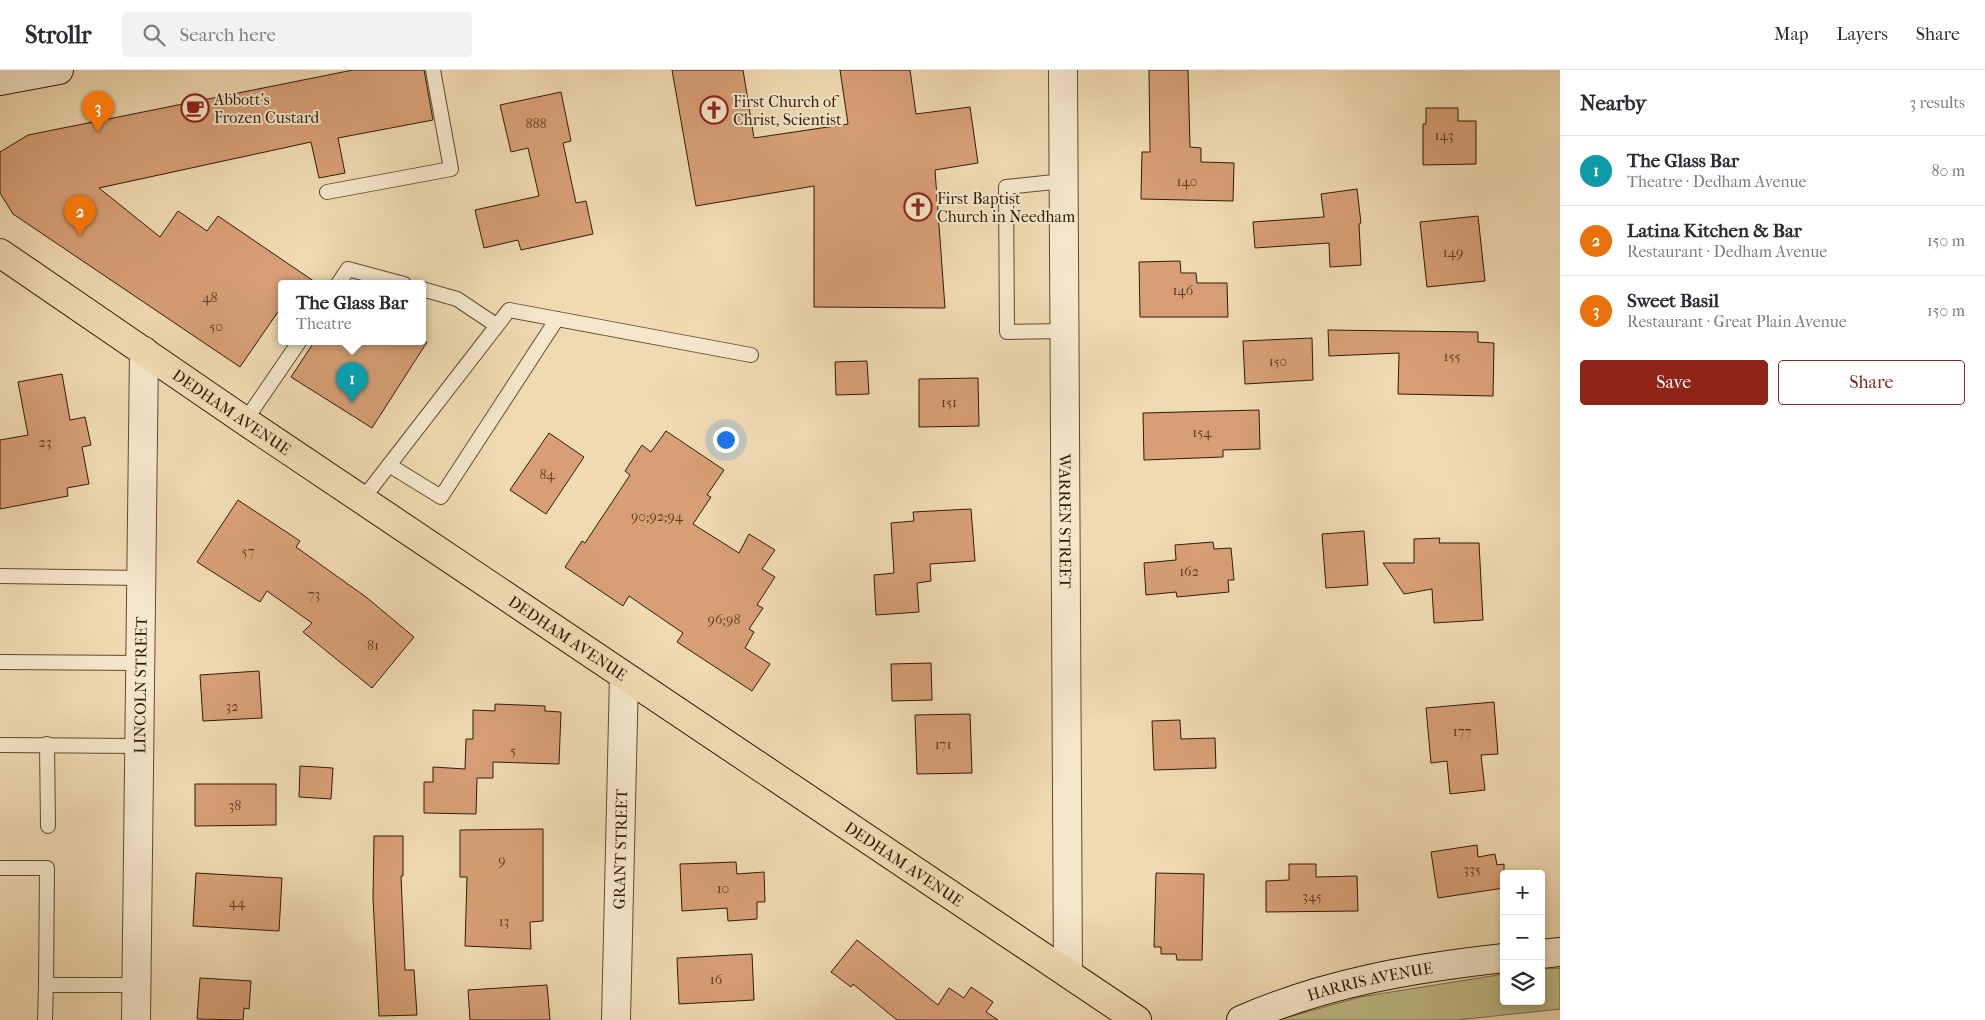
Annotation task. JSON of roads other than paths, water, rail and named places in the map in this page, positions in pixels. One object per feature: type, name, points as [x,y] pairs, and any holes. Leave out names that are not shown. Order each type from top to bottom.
[{"type":"main road","name":"DEDHAM AVENUE","points":[[0,253],[362,500],[1136,1020]]},
{"type":"street","points":[[3,84],[59,70]]},
{"type":"street","name":"WARREN STREET","points":[[1062,70],[1068,973]]},
{"type":"street","name":"LINCOLN STREET","points":[[136,1020],[144,351]]},
{"type":"street","name":"GRANT STREET","points":[[616,1020],[624,676]]},
{"type":"street","points":[[1545,954],[1560,952]]},
{"type":"street","name":"HARRIS AVENUE","points":[[1241,1020],[1288,1000],[1362,980],[1413,970],[1500,959]]},
{"type":"lane","points":[[327,192],[451,169],[433,70]]},
{"type":"lane","points":[[1063,181],[1006,187],[1006,332],[1064,331]]},
{"type":"lane","points":[[341,280],[348,269],[389,280]]},
{"type":"lane","points":[[426,290],[458,299],[496,325]]},
{"type":"lane","points":[[362,500],[508,310],[751,355]]},
{"type":"lane","points":[[390,464],[441,497],[556,319]]},
{"type":"lane","points":[[245,421],[297,345]]},
{"type":"lane","points":[[0,576],[141,578]]},
{"type":"lane","points":[[0,662],[140,663]]},
{"type":"lane","points":[[47,744],[48,826]]},
{"type":"lane","points":[[0,745],[140,746]]},
{"type":"lane","points":[[0,868],[46,868],[45,1020]]},
{"type":"lane","points":[[46,985],[137,985]]},
{"type":"place","name":"Abbott's Frozen Custard","points":[[195,108]]},
{"type":"place","name":"First Church of Christ, Scientist","points":[[714,110]]},
{"type":"place","name":"Sweet Basil","points":[[98,132]]},
{"type":"place","name":"First Baptist Church in Needham","points":[[918,207]]},
{"type":"place","name":"Latina Kitchen & Bar","points":[[80,236]]},
{"type":"place","name":"The Glass Bar","points":[[352,403]]}]
